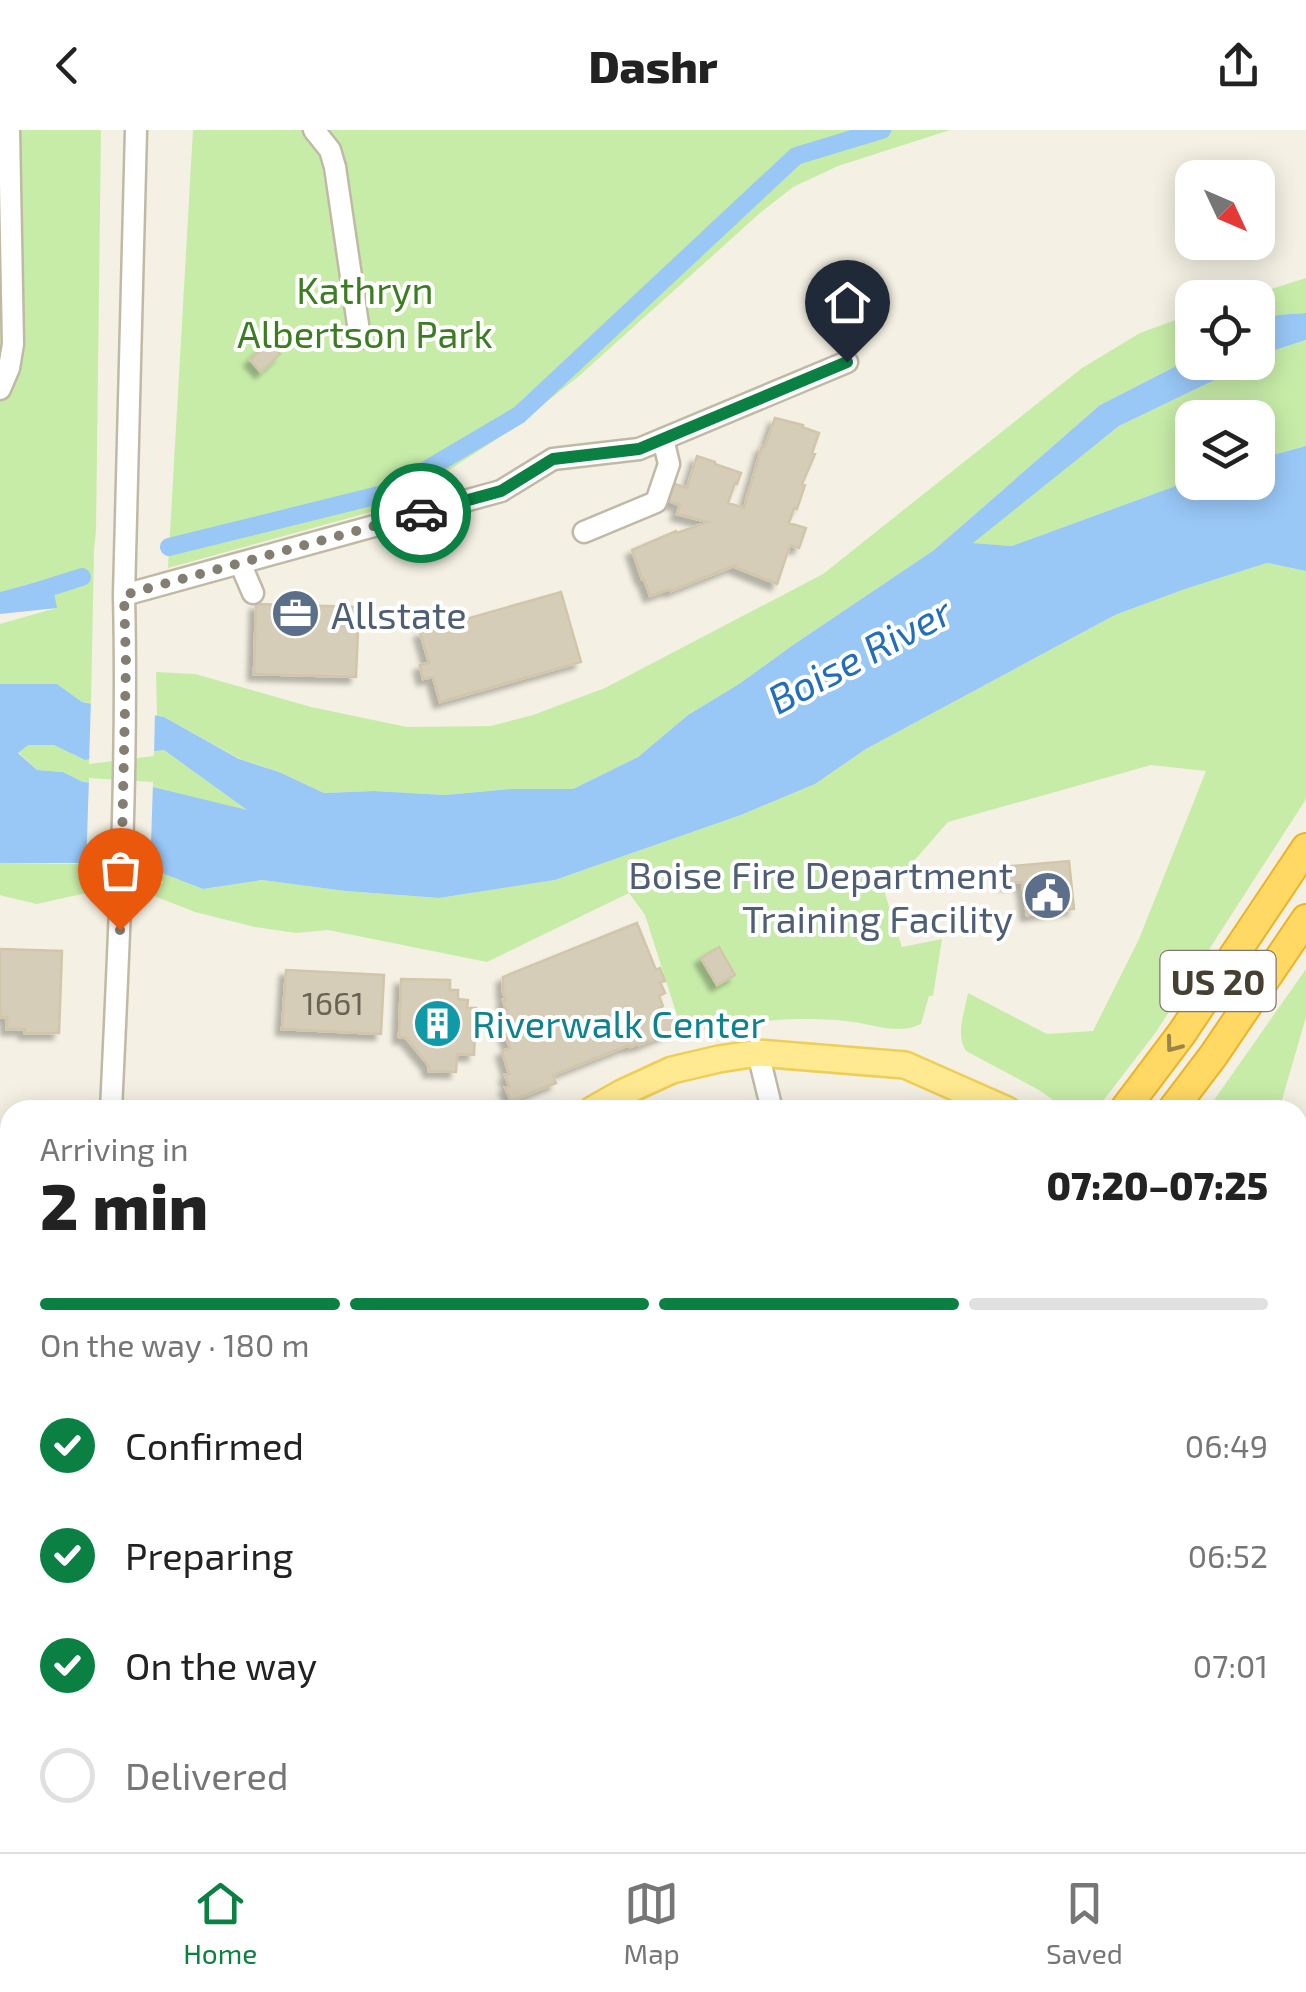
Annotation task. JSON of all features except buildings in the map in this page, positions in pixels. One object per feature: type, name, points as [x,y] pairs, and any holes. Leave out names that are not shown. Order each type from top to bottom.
[{"type":"highway","name":"US 20","points":[[1132,1100],[1182,1034],[1306,848]]},
{"type":"highway","name":"US 20","points":[[1180,1100],[1306,919]]},
{"type":"main road","points":[[610,1100],[672,1070],[758,1052],[905,1065],[984,1100]]},
{"type":"street","points":[[0,388],[10,368],[13,344],[10,130]]},
{"type":"street","points":[[110,1100],[120,902],[136,130]]},
{"type":"street","points":[[314,130],[330,150],[334,166],[360,338]]},
{"type":"street","points":[[124,595],[501,491],[553,459],[639,449],[847,362]]},
{"type":"street","points":[[584,532],[656,502],[668,464],[663,439]]},
{"type":"street","points":[[240,563],[253,593]]},
{"type":"street","points":[[758,1052],[770,1100]]},
{"type":"green space","points":[[0,130],[101,130],[91,703],[82,702],[57,684],[0,684],[0,624],[56,608],[50,578],[0,592]]},
{"type":"green space","name":"Kathryn Albertson Park","points":[[193,130],[950,130],[838,166],[793,187],[579,376],[511,430],[410,495],[371,512],[168,568]]},
{"type":"green space","points":[[1306,278],[1306,313],[1275,316],[1275,288]]},
{"type":"green space","points":[[1175,320],[1175,367],[1100,405],[934,550],[688,715],[638,757],[573,789],[445,795],[324,793],[240,759],[157,716],[156,672],[195,674],[311,707],[407,727],[491,726],[605,688],[823,574],[1082,368],[1140,333]]},
{"type":"green space","points":[[1306,340],[1306,446],[1275,454],[1275,400],[1175,400],[1175,486],[1012,546],[971,543],[1119,426],[1215,380],[1275,380],[1278,349]]},
{"type":"green space","points":[[1267,563],[1306,571],[1306,799],[1156,1032],[1104,1100],[1053,1100],[966,1051],[961,1030],[968,993],[1047,1034],[1093,1031],[1139,939],[1206,771],[1151,765],[948,822],[885,894],[902,947],[942,939],[933,996],[929,996],[921,1024],[904,1029],[798,1019],[683,1034],[645,915],[629,893],[487,962],[328,930],[296,933],[255,927],[195,912],[149,894],[163,882],[154,870],[203,889],[262,880],[439,898],[555,880],[741,815],[815,784],[866,749],[1115,615]]},
{"type":"green space","points":[[27,745],[55,745],[85,760],[164,750],[250,812],[153,787],[83,782],[63,772],[37,770],[18,752]]},
{"type":"green space","points":[[0,863],[86,864],[86,893],[37,904],[0,895]]},
{"type":"green space","points":[[1306,969],[1306,1017],[1282,1100],[1214,1100]]},
{"type":"water","points":[[1306,313],[1306,340],[1275,350],[1277,315]]},
{"type":"water","name":"Boise River","points":[[1175,367],[1175,380],[1215,380],[1119,426],[973,543],[1012,546],[1175,486],[1175,500],[1275,500],[1275,454],[1306,446],[1306,571],[1267,563],[1115,615],[866,749],[815,784],[741,815],[555,880],[439,898],[262,880],[203,889],[154,870],[80,863],[0,863],[0,684],[57,684],[82,702],[164,717],[239,759],[324,793],[445,795],[573,789],[638,757],[688,715],[934,550],[1100,405]],"holes":[[[28,745],[54,745],[85,760],[164,750],[247,810],[153,787],[83,782],[63,772],[37,770],[18,753]]]},
{"type":"water","points":[[51,578],[57,608],[0,614],[0,592]]},
{"type":"pier","points":[[91,698],[155,710],[154,756],[89,764]]},
{"type":"pier","points":[[89,778],[153,782],[150,875],[86,869]]},
{"type":"waterway","points":[[169,547],[387,493],[519,415],[796,156],[882,130]]},
{"type":"waterway","points":[[0,603],[82,577]]},
{"type":"way so far","points":[[120,930],[124,595],[421,513]]},
{"type":"place","name":"Allstate","points":[[296,614]]},
{"type":"place","name":"Boise Fire Department Training Facility","points":[[1048,896]]},
{"type":"place","name":"Riverwalk Center","points":[[437,1023]]},
{"type":"route","points":[[421,513],[506,489],[553,459],[639,449],[847,362]]}]
